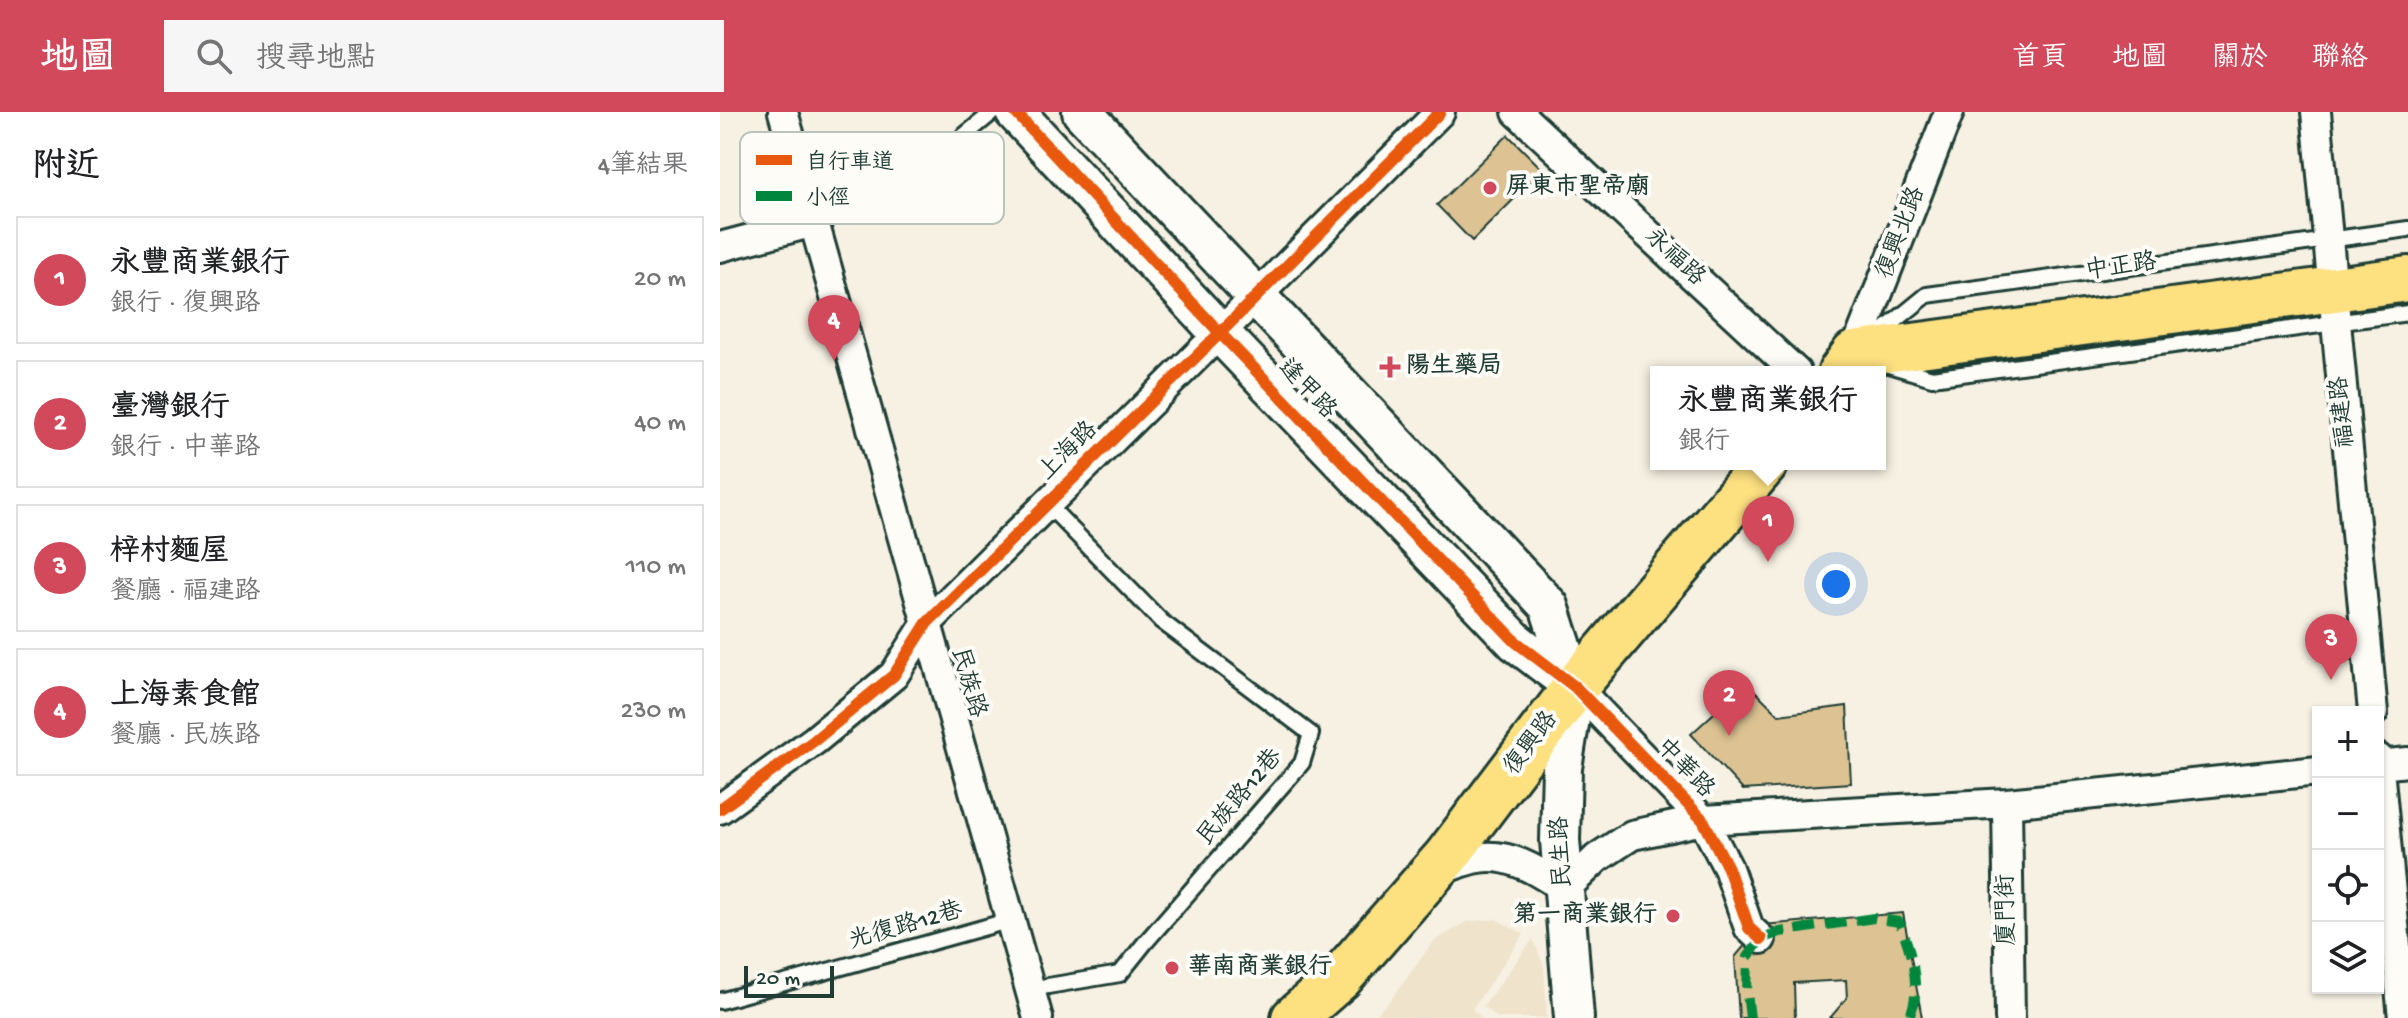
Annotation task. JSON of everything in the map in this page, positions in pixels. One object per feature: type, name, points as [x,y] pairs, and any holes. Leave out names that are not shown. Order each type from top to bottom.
[{"type":"main road","name":"中正路","points":[[1848,363],[2334,306],[2408,279]]},
{"type":"main road","name":"復興路","points":[[1294,1018],[1340,978],[1433,872],[1575,687],[1760,470]]},
{"type":"street","name":"民族路","points":[[783,112],[789,132]]},
{"type":"street","name":"逢甲路","points":[[1015,112],[1220,333],[1516,642],[1575,687]]},
{"type":"street","name":"逢甲路","points":[[1082,112],[1549,606],[1575,687]]},
{"type":"street","name":"上海路","points":[[720,809],[815,740],[894,675],[927,623],[1440,112]]},
{"type":"street","name":"永福路","points":[[1517,112],[1790,366]]},
{"type":"street","name":"復興北路","points":[[1848,363],[1949,112]]},
{"type":"street","name":"福建路","points":[[2316,112],[2372,706]]},
{"type":"street","points":[[720,247],[806,224]]},
{"type":"street","name":"民族路","points":[[815,224],[1038,1018]]},
{"type":"street","name":"中華路","points":[[1575,687],[1703,820],[1728,868],[1749,928],[1761,939]]},
{"type":"street","name":"民生路","points":[[1574,1018],[1560,840],[1561,780],[1575,687]]},
{"type":"street","points":[[2384,764],[2408,762]]},
{"type":"street","name":"中華路","points":[[1565,889],[1597,858],[1632,835],[1703,820],[2007,803],[2312,772]]},
{"type":"street","points":[[2380,778],[2402,956],[2403,1018]]},
{"type":"street","name":"廈門街","points":[[2007,803],[2010,1018]]},
{"type":"street","points":[[1433,872],[1476,858],[1502,858],[1536,869],[1565,889]]},
{"type":"lane","points":[[969,132],[993,112]]},
{"type":"lane","name":"中正路","points":[[1848,363],[1927,295],[2408,229]]},
{"type":"lane","name":"中正路","points":[[2334,306],[2408,313]]},
{"type":"lane","name":"民族路12巷","points":[[1030,989],[1120,974],[1302,763],[1311,734],[1161,621],[1047,504]]},
{"type":"lane","name":"光復路12巷","points":[[720,1001],[1011,920]]},
{"type":"shaded area","points":[[1496,919],[1524,934],[1472,1009],[1482,1018],[1373,1018],[1392,998],[1434,941],[1467,922]]},
{"type":"shaded area","points":[[1533,939],[1544,966],[1547,1018],[1498,1018],[1483,1006]]},
{"type":"building","name":"屏東市聖帝廟","points":[[1508,135],[1543,170],[1472,241],[1437,205]]},
{"type":"building","points":[[1747,683],[1779,715],[1847,706],[1851,783],[1743,790],[1691,734]]},
{"type":"building","points":[[1903,913],[1922,1018],[1830,1018],[1847,998],[1846,980],[1794,983],[1795,1018],[1739,1018],[1735,957],[1762,925]]},
{"type":"marked path","points":[[1750,1018],[1748,957],[1761,939],[1780,932],[1874,918],[1899,922],[1907,944],[1915,983],[1913,1008],[1908,1018]]},
{"type":"cycle path","points":[[1015,112],[1220,333],[1516,642],[1575,687],[1703,820],[1728,868],[1749,928],[1761,939]]},
{"type":"cycle path","points":[[720,809],[815,740],[894,675],[927,623],[1440,112]]},
{"type":"place","name":"屏東市聖帝廟","points":[[1490,188]]},
{"type":"place","name":"上海素食館","points":[[834,361]]},
{"type":"place","name":"陽生藥局","points":[[1390,367]]},
{"type":"place","name":"永豐商業銀行","points":[[1768,562]]},
{"type":"place","name":"梓村麵屋","points":[[2331,680]]},
{"type":"place","name":"臺灣銀行","points":[[1729,736]]},
{"type":"place","name":"第一商業銀行","points":[[1673,916]]},
{"type":"place","name":"華南商業銀行","points":[[1172,968]]}]
